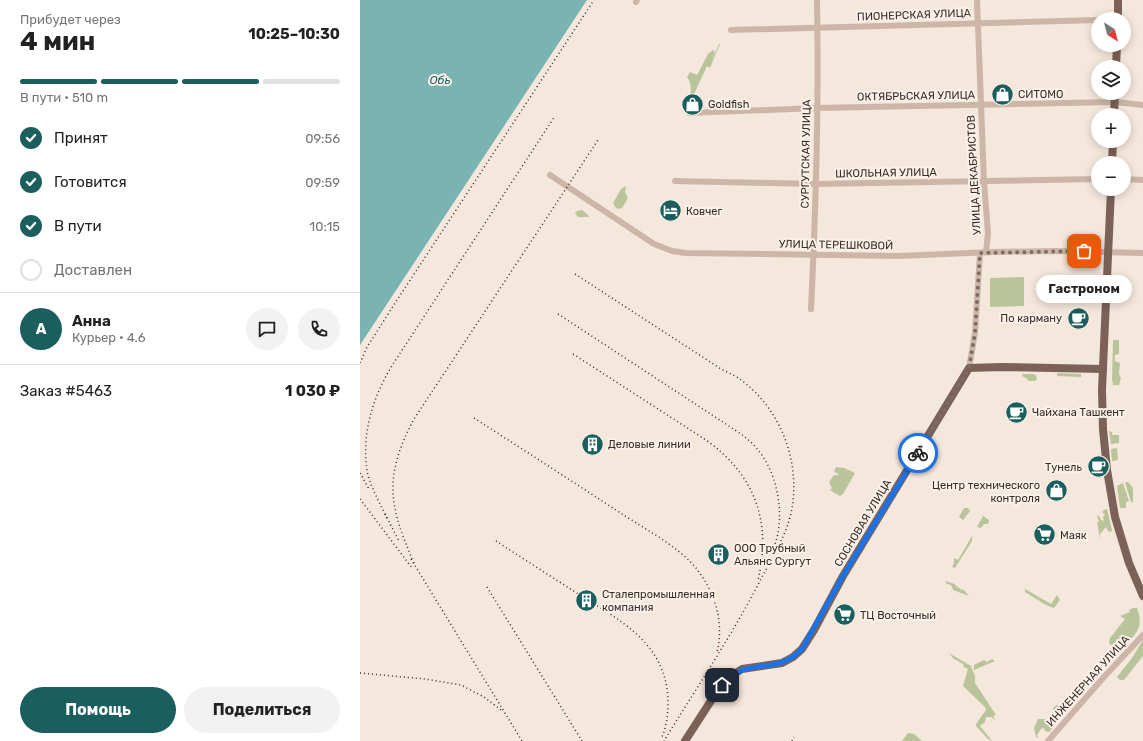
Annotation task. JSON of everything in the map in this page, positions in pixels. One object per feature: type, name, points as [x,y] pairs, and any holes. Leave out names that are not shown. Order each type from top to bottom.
[{"type":"main road","points":[[1118,0],[1118,12]]},
{"type":"main road","points":[[1115,102],[1115,108]]},
{"type":"main road","points":[[1111,196],[1102,411],[1106,460],[1112,504],[1123,547],[1143,596]]},
{"type":"main road","points":[[969,368],[1001,367],[1103,369]]},
{"type":"main road","name":"СОСНОВАЯ УЛИЦА","points":[[685,741],[716,693],[728,678],[742,669],[782,663],[793,657],[802,649],[843,576],[969,368]]},
{"type":"street","name":"СУРГУТСКАЯ УЛИЦА","points":[[811,309],[814,255],[817,108],[817,0]]},
{"type":"street","name":"УЛИЦА ДЕКАБРИСТОВ","points":[[977,0],[984,181],[988,233],[986,252]]},
{"type":"street","name":"ПИОНЕРСКАЯ УЛИЦА","points":[[731,30],[1091,20]]},
{"type":"street","name":"ОКТЯБРЬСКАЯ УЛИЦА","points":[[690,113],[817,108],[1115,102],[1143,105]]},
{"type":"street","name":"УЛИЦА ТЕРЕШКОВОЙ","points":[[550,175],[641,236],[660,247],[686,253],[897,256],[1055,251],[1143,253]]},
{"type":"street","name":"ШКОЛЬНАЯ УЛИЦА","points":[[675,181],[815,184],[1091,179]]},
{"type":"street","points":[[1131,179],[1143,180]]},
{"type":"street","points":[[969,368],[975,333],[980,253]]},
{"type":"street","name":"ИНЖЕНЕРНАЯ УЛИЦА","points":[[1048,741],[1103,678],[1142,637]]},
{"type":"green space","points":[[719,44],[710,68],[707,66],[689,105],[686,105],[685,102],[689,97],[691,90],[687,77],[690,72],[697,75],[708,54],[713,50],[715,52],[711,63]]},
{"type":"green space","points":[[626,186],[625,192],[628,198],[622,208],[618,209],[613,203],[621,189]]},
{"type":"green space","points":[[582,210],[589,217],[578,217],[575,213]]},
{"type":"green space","points":[[1024,277],[1024,306],[990,307],[990,278]]},
{"type":"green space","points":[[1113,340],[1119,340],[1119,354],[1115,355],[1115,361],[1120,363],[1119,374],[1121,378],[1119,385],[1113,385],[1112,379]]},
{"type":"green space","points":[[1057,373],[1081,374],[1081,377],[1057,376]]},
{"type":"green space","points":[[1023,374],[1036,375],[1037,379],[1035,381],[1029,381],[1022,376]]},
{"type":"green space","points":[[1109,431],[1112,432],[1112,435],[1119,435],[1119,443],[1111,444]]},
{"type":"green space","points":[[1117,448],[1118,460],[1112,461],[1111,449]]},
{"type":"green space","points":[[836,467],[844,468],[855,473],[843,494],[840,496],[830,490],[832,488],[829,482],[834,475],[839,475],[834,471]]},
{"type":"green space","points":[[1125,482],[1128,482],[1133,488],[1133,502],[1131,502]]},
{"type":"green space","points":[[1123,483],[1129,501],[1126,502],[1126,508],[1120,508],[1117,486]]},
{"type":"green space","points":[[964,508],[968,508],[970,511],[963,520],[959,517]]},
{"type":"green space","points":[[1107,509],[1112,530],[1111,532],[1108,531],[1106,527],[1100,534],[1100,539],[1097,515],[1104,521],[1103,517],[1105,515],[1102,512]]},
{"type":"green space","points":[[983,516],[989,520],[988,524],[984,524],[981,528],[977,527]]},
{"type":"green space","points":[[972,536],[972,541],[955,568],[952,567],[954,558],[958,560]]},
{"type":"green space","points":[[945,581],[955,584],[962,590],[963,589],[969,596],[953,590],[951,585],[947,584]]},
{"type":"green space","points":[[1025,589],[1051,604],[1057,595],[1060,600],[1054,608],[1046,605],[1025,592]]},
{"type":"green space","points":[[1137,608],[1139,614],[1139,627],[1132,638],[1116,652],[1112,652],[1112,646],[1109,643],[1110,638],[1125,619],[1120,616],[1130,612],[1129,610]]},
{"type":"green space","points":[[1143,640],[1143,656],[1124,680],[1120,680],[1117,677],[1132,658]]},
{"type":"green space","points":[[949,653],[971,666],[975,676],[975,683],[996,715],[993,716],[995,720],[991,717],[986,717],[985,722],[980,726],[992,741],[988,739],[976,726],[986,710],[985,707],[963,686],[968,669],[953,658]]},
{"type":"green space","points":[[992,659],[995,661],[974,670],[974,665],[984,660],[987,662]]},
{"type":"green space","points":[[1057,705],[1064,707],[1060,713],[1055,716],[1056,720],[1051,720],[1047,725],[1052,725],[1054,727],[1049,732],[1045,731],[1044,728],[1041,729],[1037,735],[1038,738],[1036,737],[1034,728],[1038,719],[1049,719],[1053,714],[1053,708]]},
{"type":"green space","points":[[908,733],[914,734],[922,741],[902,741]]},
{"type":"water","name":"Обь","points":[[360,0],[587,0],[360,345]]},
{"type":"railway","points":[[360,363],[367,347],[399,297],[594,0]]},
{"type":"railway","points":[[387,518],[370,482],[366,461],[367,431],[370,416],[380,388],[395,361],[555,116]]},
{"type":"railway","points":[[414,563],[399,525],[393,491],[397,458],[404,440],[414,419],[598,140]]},
{"type":"railway","points":[[575,274],[745,383],[769,408],[778,423],[790,455],[794,490],[792,508],[784,535],[739,619],[664,741]]},
{"type":"railway","points":[[558,314],[735,430],[753,444],[765,460],[775,483],[778,496],[779,521],[775,544]]},
{"type":"railway","points":[[573,354],[706,440],[737,468],[748,484],[756,501],[761,519],[763,539],[762,559],[758,580]]},
{"type":"railway","points":[[474,418],[674,547],[683,555],[699,572],[714,600],[720,631],[717,652]]},
{"type":"railway","points":[[360,473],[369,489]]},
{"type":"railway","points":[[360,499],[412,568]]},
{"type":"railway","points":[[385,514],[399,541]]},
{"type":"railway","points":[[496,541],[623,623],[649,648],[659,663],[665,680],[668,700],[667,720],[661,739]]},
{"type":"railway","points":[[411,559],[522,741]]},
{"type":"railway","points":[[487,587],[582,741]]},
{"type":"railway","points":[[360,673],[425,679],[461,685],[484,697],[501,710]]},
{"type":"railway","points":[[792,741],[794,737]]},
{"type":"way so far","points":[[918,453],[969,368],[975,333],[977,281],[980,253],[1084,251]]},
{"type":"place","name":"СИТОМО","points":[[1003,94]]},
{"type":"place","name":"Goldfish","points":[[693,104]]},
{"type":"place","name":"Ковчег","points":[[671,211]]},
{"type":"place","name":"Гастроном","points":[[1084,251]]},
{"type":"place","name":"По карману","points":[[1078,318]]},
{"type":"place","name":"Чайхана Ташкент","points":[[1016,412]]},
{"type":"place","name":"Деловые линии","points":[[592,444]]},
{"type":"place","name":"Тунель","points":[[1098,467]]},
{"type":"place","name":"Центр технического контроля","points":[[1056,491]]},
{"type":"place","name":"Маяк","points":[[1045,535]]},
{"type":"place","name":"ООО Трубный Альянс Сургут","points":[[718,554]]},
{"type":"place","name":"Сталепромышленная компания","points":[[587,600]]},
{"type":"place","name":"ТЦ Восточный","points":[[844,615]]},
{"type":"route","points":[[722,685],[728,678],[742,669],[782,663],[793,657],[802,649],[843,576],[918,453]]}]
